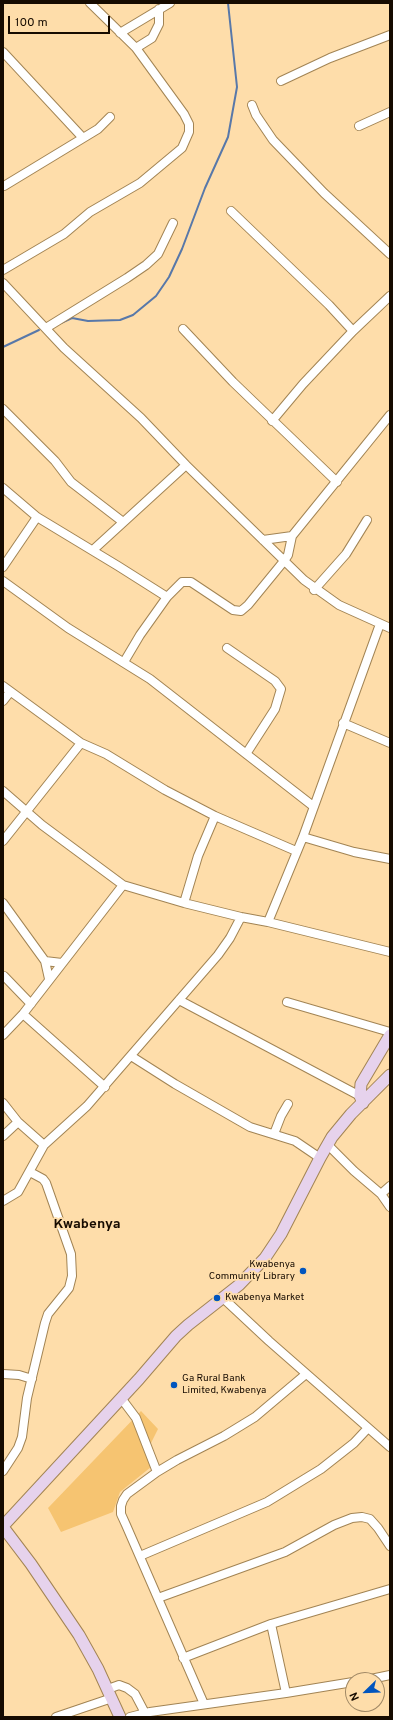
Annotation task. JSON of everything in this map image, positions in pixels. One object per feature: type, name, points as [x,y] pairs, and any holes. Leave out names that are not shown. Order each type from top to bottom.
[{"type":"main road","points":[[361,1100],[361,1084],[390,1033]]},
{"type":"main road","points":[[120,1717],[110,1693],[79,1635],[34,1568],[3,1527],[176,1336],[249,1275],[270,1252],[294,1211],[320,1158],[341,1125],[361,1100],[390,1076]]},
{"type":"street","points":[[3,270],[64,234],[90,212],[140,183],[174,156],[186,142],[190,124],[136,48],[90,3]]},
{"type":"street","points":[[120,33],[170,3]]},
{"type":"street","points":[[136,48],[152,38],[160,24],[159,9]]},
{"type":"street","points":[[281,81],[330,58],[390,35]]},
{"type":"street","points":[[3,52],[83,138]]},
{"type":"street","points":[[252,105],[256,115],[273,140],[324,193],[390,254]]},
{"type":"street","points":[[359,126],[390,112]]},
{"type":"street","points":[[4,186],[98,129],[110,117]]},
{"type":"street","points":[[231,211],[329,305],[353,331]]},
{"type":"street","points":[[46,328],[146,265],[158,254],[173,224]]},
{"type":"street","points":[[3,283],[64,348],[141,418],[186,465],[314,590],[339,605],[390,628]]},
{"type":"street","points":[[272,421],[303,384],[353,331],[390,296]]},
{"type":"street","points":[[184,329],[233,382],[337,482]]},
{"type":"street","points":[[3,409],[55,460],[72,482],[123,522]]},
{"type":"street","points":[[124,662],[140,635],[167,597],[182,582],[188,581],[233,610],[241,611],[252,601],[288,555],[292,536],[390,415]]},
{"type":"street","points":[[94,550],[186,465]]},
{"type":"street","points":[[3,488],[37,517],[94,550],[167,597]]},
{"type":"street","points":[[3,567],[37,517]]},
{"type":"street","points":[[314,590],[346,554],[367,520]]},
{"type":"street","points":[[262,540],[292,536]]},
{"type":"street","points":[[3,581],[68,628],[150,679],[313,806]]},
{"type":"street","points":[[268,922],[303,837],[380,624]]},
{"type":"street","points":[[226,648],[276,681],[281,689],[275,709],[246,754]]},
{"type":"street","points":[[3,686],[81,743],[106,754],[165,790],[215,816],[296,851]]},
{"type":"street","points":[[3,701],[10,692]]},
{"type":"street","points":[[343,723],[390,743]]},
{"type":"street","points":[[3,841],[28,812],[81,743]]},
{"type":"street","points":[[3,791],[66,844],[123,885],[184,903],[390,952]]},
{"type":"street","points":[[184,903],[198,856],[215,816]]},
{"type":"street","points":[[303,837],[354,852],[390,860]]},
{"type":"street","points":[[3,1036],[23,1014],[123,885]]},
{"type":"street","points":[[3,903],[45,961],[49,979]]},
{"type":"street","points":[[3,1201],[18,1192],[44,1145],[88,1106],[218,955],[230,938],[241,917]]},
{"type":"street","points":[[45,961],[62,963]]},
{"type":"street","points":[[4,976],[30,1004]]},
{"type":"street","points":[[179,1000],[361,1100]]},
{"type":"street","points":[[287,1002],[390,1033]]},
{"type":"street","points":[[23,1014],[105,1087]]},
{"type":"street","points":[[131,1056],[175,1084],[250,1127],[296,1141],[320,1158]]},
{"type":"street","points":[[3,1103],[18,1122],[44,1145]]},
{"type":"street","points":[[274,1134],[281,1116],[288,1104]]},
{"type":"street","points":[[3,1136],[18,1122]]},
{"type":"street","points":[[328,1145],[354,1172],[381,1194],[390,1207]]},
{"type":"street","points":[[3,1471],[18,1448],[22,1437],[27,1398],[48,1314],[69,1288],[72,1271],[71,1254],[46,1183],[43,1179],[30,1172]]},
{"type":"street","points":[[381,1194],[390,1186]]},
{"type":"street","points":[[223,1298],[306,1374],[390,1447]]},
{"type":"street","points":[[3,1374],[19,1375],[32,1379]]},
{"type":"street","points":[[204,1704],[126,1525],[121,1506],[127,1494],[157,1472],[224,1436],[255,1417],[306,1374]]},
{"type":"street","points":[[121,1398],[136,1418],[157,1472]]},
{"type":"street","points":[[140,1556],[267,1502],[321,1469],[354,1443],[368,1428]]},
{"type":"street","points":[[158,1598],[279,1554],[334,1525],[352,1518],[362,1517],[370,1519],[390,1546]]},
{"type":"street","points":[[183,1658],[271,1624],[390,1589]]},
{"type":"street","points":[[271,1624],[286,1693]]},
{"type":"street","points":[[130,1717],[145,1713],[345,1683]]},
{"type":"street","points":[[56,1717],[110,1693],[119,1685],[127,1688],[135,1694],[145,1713]]},
{"type":"shaded area","points":[[141,1411],[158,1429],[147,1451],[151,1467],[120,1492],[113,1512],[61,1532],[48,1508]]},
{"type":"waterway","points":[[61,323],[72,318],[88,321],[120,320],[133,315],[156,296],[169,277],[182,249],[205,188],[228,137],[237,87],[228,3]]},
{"type":"waterway","points":[[3,347],[39,330]]},
{"type":"place","name":"Kwabenya Community Library","points":[[303,1271]]},
{"type":"place","name":"Kwabenya Market","points":[[217,1298]]},
{"type":"place","name":"Ga Rural Bank Limited, Kwabenya","points":[[174,1385]]},
{"type":"district","name":"Kwabenya","points":[[87,1225]]}]
